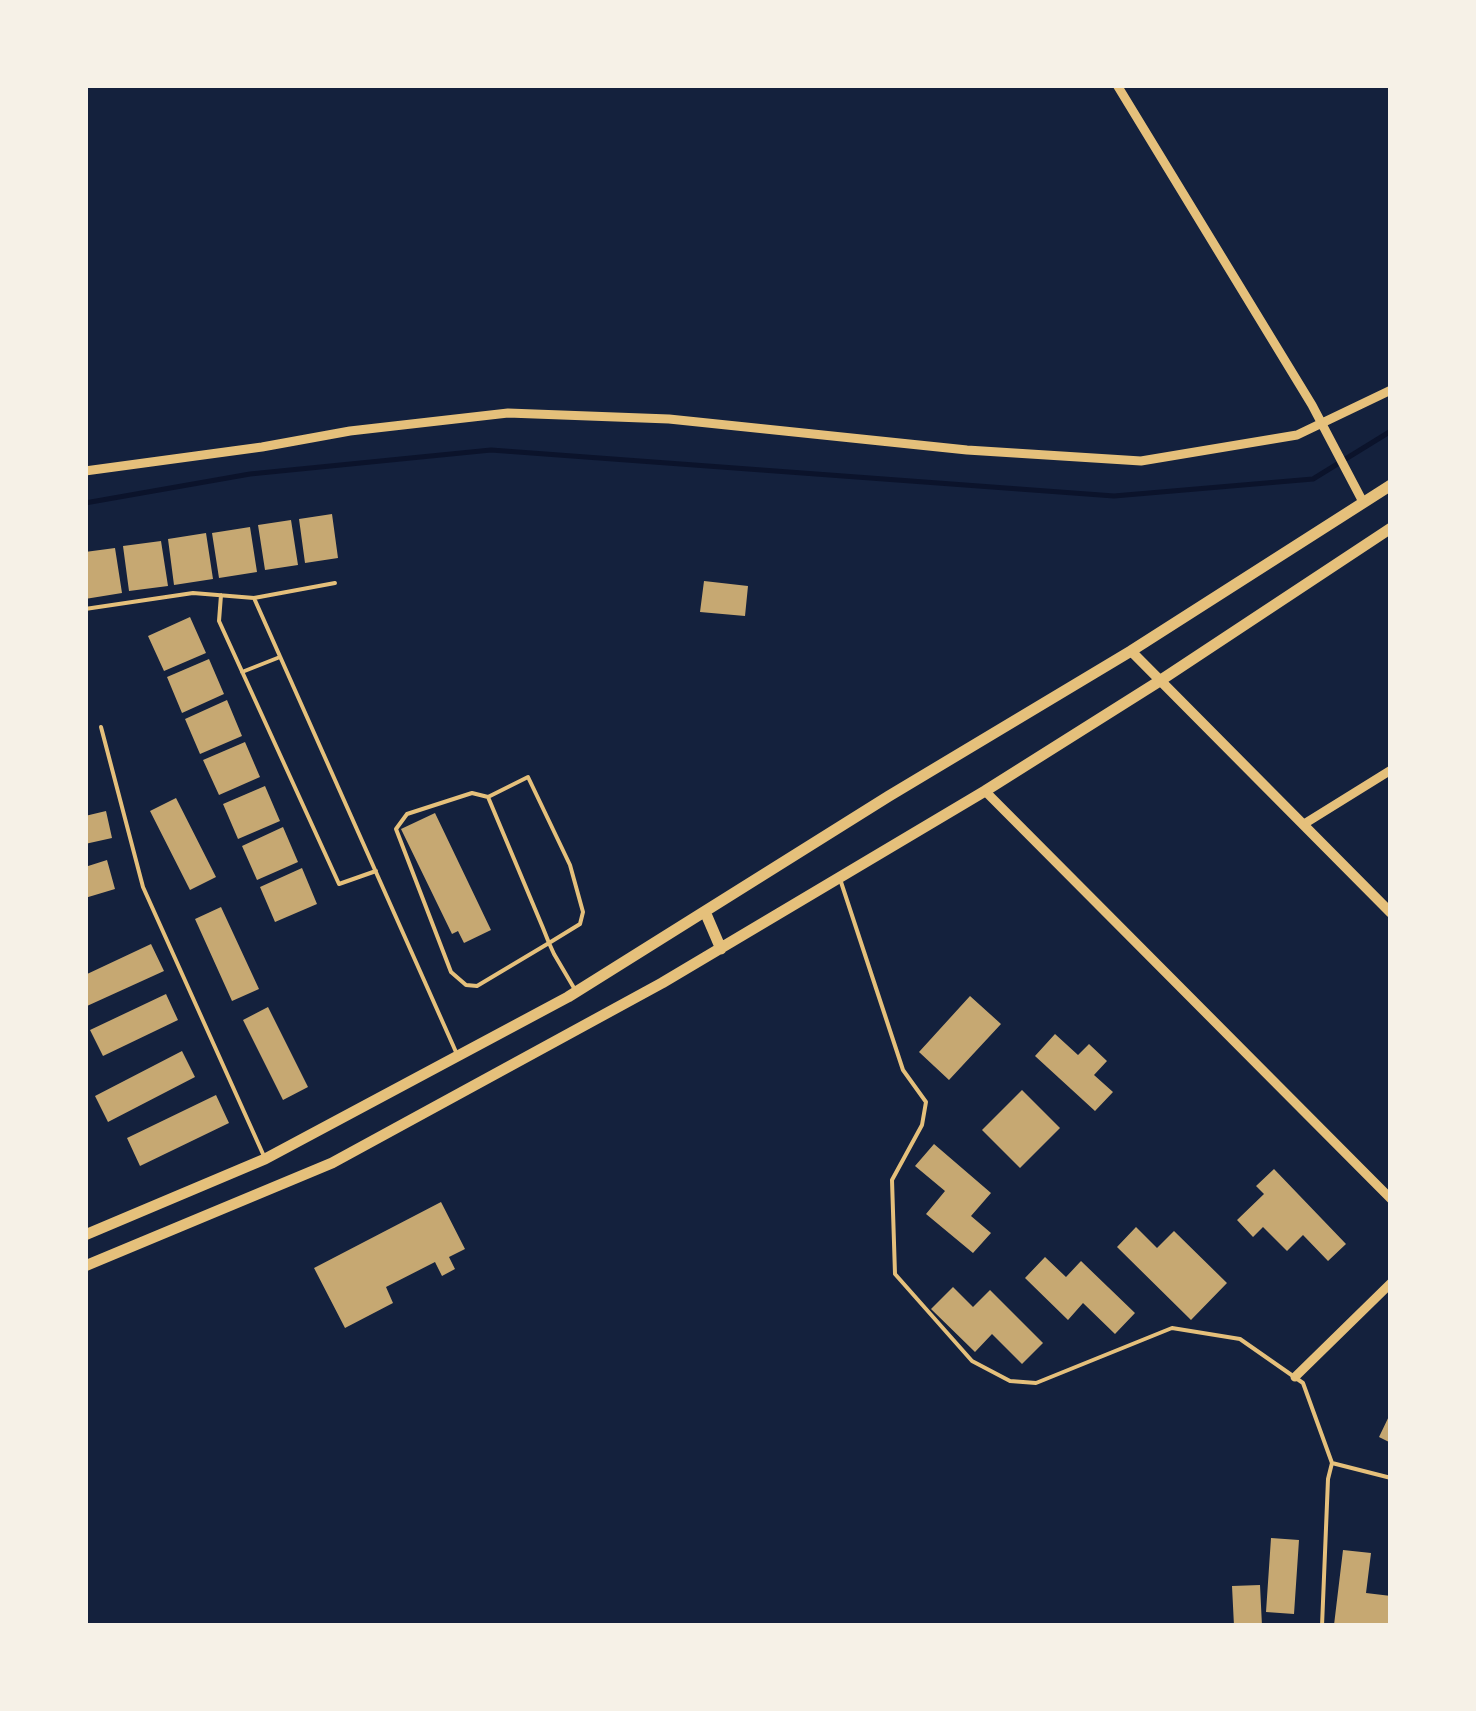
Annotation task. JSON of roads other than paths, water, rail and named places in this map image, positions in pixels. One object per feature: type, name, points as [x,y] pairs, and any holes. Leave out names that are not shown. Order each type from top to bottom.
[{"type":"main road","points":[[85,1235],[265,1159],[576,992],[889,796],[1131,651],[1391,485]]},
{"type":"main road","points":[[85,1266],[332,1162],[720,949],[985,791],[1391,528]]},
{"type":"main road","points":[[706,914],[720,949]]},
{"type":"street","points":[[1117,85],[1323,425],[1363,502]]},
{"type":"street","points":[[85,471],[350,431],[508,412],[669,419],[967,450],[1141,461],[1297,435],[1391,390]]},
{"type":"street","points":[[1131,651],[1391,913]]},
{"type":"street","points":[[1304,824],[1391,770]]},
{"type":"street","points":[[985,791],[1391,1199]]},
{"type":"street","points":[[1294,1377],[1391,1283]]},
{"type":"lane","points":[[85,609],[193,593],[254,598],[335,584]]},
{"type":"lane","points":[[220,595],[219,620],[339,884],[376,871]]},
{"type":"lane","points":[[254,598],[458,1056]]},
{"type":"lane","points":[[242,672],[280,657]]},
{"type":"lane","points":[[101,728],[143,887],[265,1159]]},
{"type":"lane","points":[[528,777],[582,898],[580,924],[476,986],[466,985],[451,972],[396,829],[407,814],[426,806],[472,793],[488,796],[528,777]]},
{"type":"lane","points":[[488,796],[550,943],[576,992]]},
{"type":"lane","points":[[840,878],[903,1070],[926,1102],[922,1125],[892,1180],[894,1274],[972,1361],[1010,1382],[1036,1383],[1172,1328],[1240,1339],[1303,1383],[1332,1463],[1328,1479],[1322,1626]]},
{"type":"lane","points":[[1332,1463],[1391,1478]]},
{"type":"waterway","points":[[85,503],[250,474],[491,450],[1114,496],[1313,479],[1391,431]]}]
